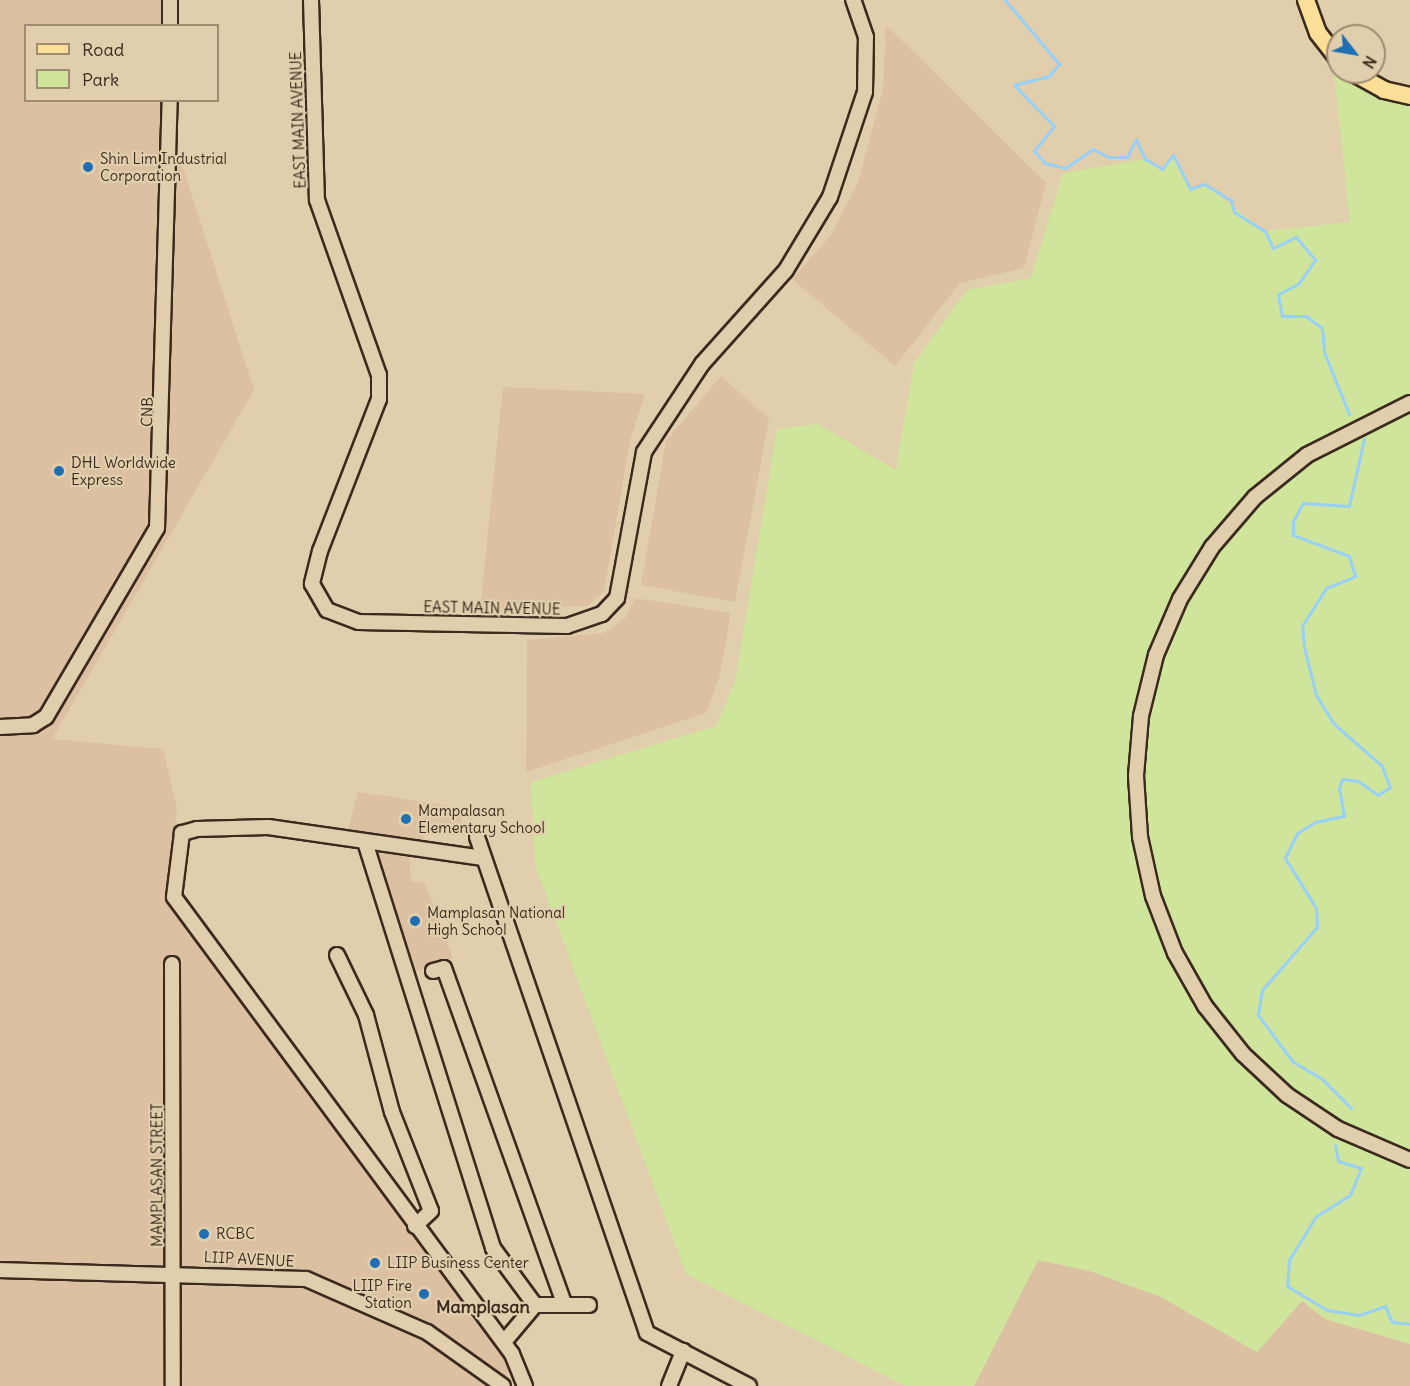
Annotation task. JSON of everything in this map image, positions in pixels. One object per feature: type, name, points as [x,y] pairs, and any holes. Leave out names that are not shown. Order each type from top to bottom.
[{"type":"main road","points":[[1306,0],[1318,33],[1326,43]]},
{"type":"main road","points":[[1373,84],[1384,90],[1410,96]]},
{"type":"street","points":[[170,0],[170,24]]},
{"type":"street","name":"EAST MAIN AVENUE","points":[[311,0],[317,200],[379,375],[380,399],[320,551],[312,584],[327,610],[358,622],[567,626],[602,614],[617,598],[644,452],[702,364],[786,270],[830,197],[865,92],[866,37],[853,0]]},
{"type":"street","name":"CNB","points":[[0,727],[33,725],[46,717],[157,528],[170,102]]},
{"type":"street","points":[[1410,403],[1308,454],[1255,497],[1212,547],[1180,599],[1156,655],[1141,716],[1136,776],[1140,837],[1153,896],[1174,953],[1205,1006],[1243,1054],[1287,1095],[1338,1129],[1410,1160]]},
{"type":"street","points":[[483,858],[366,845],[268,827],[182,833],[174,897],[415,1226],[504,1342],[525,1386]]},
{"type":"street","points":[[477,837],[647,1333],[749,1386]]},
{"type":"street","points":[[366,845],[493,1248],[536,1305]]},
{"type":"street","points":[[337,955],[366,1015],[392,1112],[431,1211],[415,1226]]},
{"type":"street","name":"MAMPLASAN STREET","points":[[172,964],[173,1386]]},
{"type":"street","points":[[433,971],[444,968],[564,1304]]},
{"type":"street","name":"LIIP AVENUE","points":[[0,1270],[174,1272],[306,1279],[427,1332],[503,1386]]},
{"type":"street","points":[[504,1342],[536,1305],[589,1305]]},
{"type":"street","points":[[669,1386],[683,1351]]},
{"type":"shaded area","points":[[0,0],[175,0],[176,24],[24,24],[24,102],[177,102],[178,152],[254,390],[52,739],[163,749],[177,808],[167,894],[511,1367],[499,1386],[0,1386]]},
{"type":"shaded area","points":[[886,25],[1046,183],[1024,268],[960,283],[895,366],[792,279],[831,235],[858,182],[883,89]]},
{"type":"shaded area","points":[[721,376],[769,419],[735,602],[641,585],[666,441]]},
{"type":"shaded area","points":[[503,387],[645,394],[630,440],[604,592],[587,606],[480,609]]},
{"type":"shaded area","points":[[635,598],[731,613],[719,678],[706,713],[526,772],[527,640],[604,633],[626,617]]},
{"type":"shaded area","name":"Mampalasan Elementary School","points":[[358,792],[463,808],[459,834],[426,830],[421,848],[346,837]]},
{"type":"shaded area","name":"Mamplasan National High School","points":[[370,849],[409,856],[411,881],[425,883],[453,958],[408,975]]},
{"type":"shaded area","points":[[1038,1260],[1090,1271],[1161,1297],[1257,1352],[1302,1301],[1325,1319],[1410,1344],[1410,1386],[974,1386]]},
{"type":"green space","points":[[1335,84],[1360,84],[1410,101],[1410,1344],[1325,1319],[1302,1301],[1257,1352],[1161,1297],[1090,1271],[1038,1260],[974,1386],[905,1386],[686,1274],[535,865],[531,782],[716,726],[735,682],[777,429],[818,424],[896,470],[914,363],[967,290],[1031,278],[1063,173],[1145,159],[1162,169],[1173,155],[1190,189],[1204,184],[1265,231],[1350,222]]},
{"type":"waterway","points":[[1005,0],[1059,64],[1049,76],[1014,85],[1054,126],[1034,151],[1045,163],[1065,168],[1093,149],[1108,157],[1127,157],[1136,139],[1145,159],[1162,169],[1173,155],[1190,189],[1204,184],[1231,200],[1234,212],[1265,231],[1273,248],[1296,237],[1315,260],[1298,284],[1278,294],[1282,316],[1306,316],[1322,328],[1324,352],[1349,414]]},
{"type":"waterway","points":[[1351,1108],[1321,1078],[1293,1062],[1258,1015],[1262,990],[1317,927],[1316,908],[1285,858],[1297,833],[1315,822],[1344,816],[1339,789],[1342,779],[1358,781],[1378,795],[1390,787],[1381,765],[1334,724],[1316,695],[1304,647],[1302,626],[1326,588],[1355,576],[1349,556],[1293,535],[1293,521],[1303,503],[1349,506],[1364,439]]},
{"type":"waterway","points":[[1335,1145],[1338,1161],[1361,1168],[1350,1195],[1316,1216],[1289,1260],[1287,1286],[1327,1310],[1359,1315],[1385,1306],[1392,1322],[1410,1324]]},
{"type":"place","name":"Shin Lim Industrial Corporation","points":[[88,167]]},
{"type":"place","name":"DHL Worldwide Express","points":[[59,471]]},
{"type":"place","name":"Mampalasan Elementary School","points":[[406,819]]},
{"type":"place","name":"Mamplasan National High School","points":[[415,921]]},
{"type":"place","name":"RCBC","points":[[204,1234]]},
{"type":"place","name":"LIIP Business Center","points":[[375,1263]]},
{"type":"place","name":"LIIP Fire Station","points":[[424,1294]]},
{"type":"district","name":"Mamplasan","points":[[483,1307]]}]
